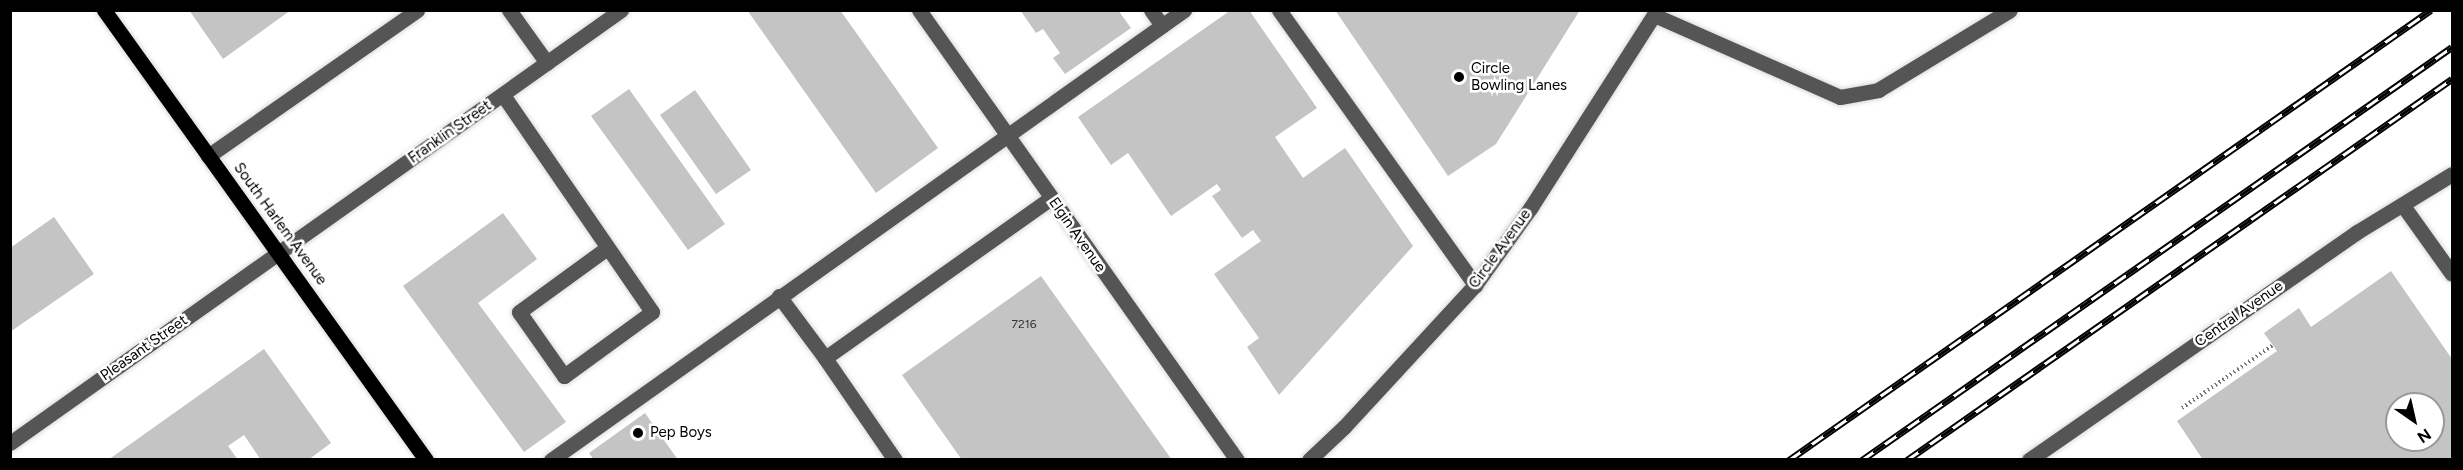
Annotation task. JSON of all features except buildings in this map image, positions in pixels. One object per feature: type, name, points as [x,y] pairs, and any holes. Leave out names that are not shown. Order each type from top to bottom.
[{"type":"main road","name":"South Harlem Avenue","points":[[104,10],[426,459]]},
{"type":"street","points":[[208,156],[417,10]]},
{"type":"street","points":[[509,10],[547,63]]},
{"type":"street","name":"Franklin Street","points":[[278,253],[621,10]]},
{"type":"street","name":"Elgin Avenue","points":[[919,10],[1237,459]]},
{"type":"street","points":[[1151,10],[1162,26]]},
{"type":"street","points":[[551,459],[1006,134],[1184,10]]},
{"type":"street","points":[[1279,10],[1475,285]]},
{"type":"street","points":[[1656,13],[1840,97],[1878,90],[2010,10]]},
{"type":"street","name":"Circle Avenue","points":[[1309,459],[1344,427],[1475,285],[1531,207],[1656,13]]},
{"type":"street","points":[[502,94],[652,312],[564,376],[519,312],[607,248]]},
{"type":"street","name":"Central Avenue","points":[[2029,459],[2357,232],[2404,207],[2452,174]]},
{"type":"street","points":[[825,358],[1051,198]]},
{"type":"street","points":[[2404,207],[2452,274]]},
{"type":"street","name":"Pleasant Street","points":[[10,443],[278,253]]},
{"type":"street","points":[[779,296],[895,459]]},
{"type":"path","points":[[2182,408],[2273,345]]},
{"type":"railway","points":[[1789,460],[2431,10]]},
{"type":"railway","points":[[1862,460],[2452,47]]},
{"type":"railway","points":[[1907,460],[2452,79]]},
{"type":"place","name":"Circle Bowling Lanes","points":[[1459,77]]},
{"type":"place","name":"Pep Boys","points":[[638,433]]}]
